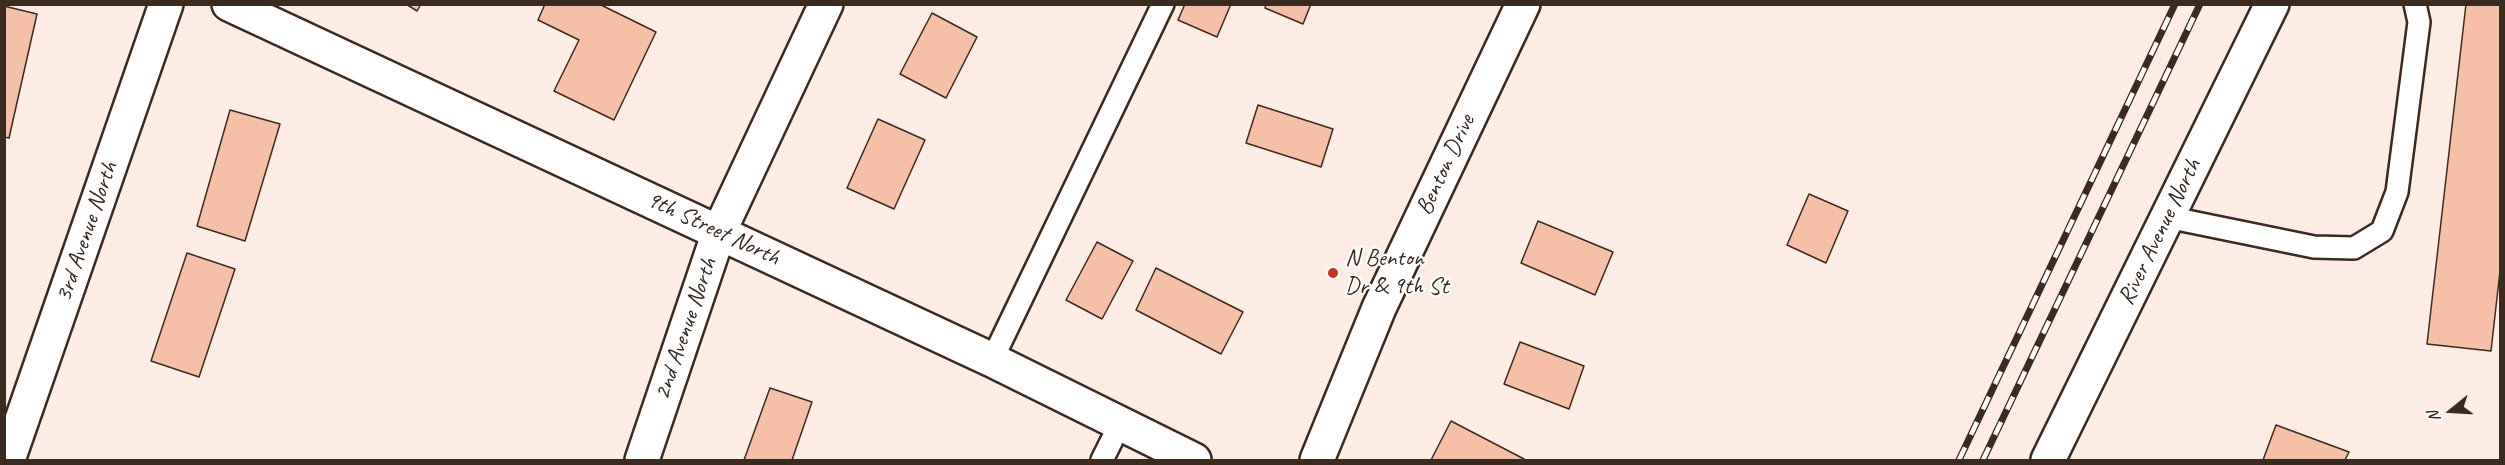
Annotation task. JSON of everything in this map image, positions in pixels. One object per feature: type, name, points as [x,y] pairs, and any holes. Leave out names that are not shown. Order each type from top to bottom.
[{"type":"street","name":"3rd Avenue North","points":[[8,460],[166,4]]},
{"type":"street","name":"9th Street North","points":[[228,4],[992,360],[1194,460]]},
{"type":"street","name":"2nd Avenue North","points":[[642,460],[719,232],[826,4]]},
{"type":"street","name":"Benton Drive","points":[[1317,460],[1379,308],[1523,4]]},
{"type":"street","name":"River Avenue North","points":[[2048,460],[2272,4]]},
{"type":"lane","points":[[992,360],[1163,4]]},
{"type":"lane","points":[[2168,218],[2313,247],[2354,248],[2382,231],[2397,192],[2419,22],[2415,4]]},
{"type":"lane","points":[[1102,460],[1120,424]]},
{"type":"building","points":[[406,4],[421,4],[417,11]]},
{"type":"building","points":[[545,4],[599,4],[656,32],[614,120],[554,91],[579,40],[538,20]]},
{"type":"building","points":[[1185,4],[1231,4],[1217,37],[1178,20]]},
{"type":"building","points":[[1266,4],[1311,4],[1303,24],[1265,8]]},
{"type":"building","points":[[2466,4],[2500,4],[2500,271],[2491,351],[2427,344]]},
{"type":"building","points":[[4,6],[37,14],[9,138],[4,137]]},
{"type":"building","points":[[932,13],[977,37],[946,98],[900,74]]},
{"type":"building","points":[[1258,105],[1333,129],[1321,167],[1246,143]]},
{"type":"building","points":[[230,110],[280,124],[245,241],[197,226]]},
{"type":"building","points":[[878,119],[925,140],[894,209],[847,188]]},
{"type":"building","points":[[1809,194],[1848,211],[1826,263],[1787,245]]},
{"type":"building","points":[[1538,221],[1613,252],[1595,295],[1521,263]]},
{"type":"building","points":[[1097,242],[1133,261],[1102,319],[1066,300]]},
{"type":"building","points":[[187,253],[235,269],[199,377],[151,361]]},
{"type":"building","points":[[1156,268],[1243,312],[1221,354],[1136,310]]},
{"type":"building","points":[[1520,342],[1584,366],[1569,409],[1504,384]]},
{"type":"building","points":[[770,388],[812,402],[792,460],[744,460]]},
{"type":"building","points":[[1451,421],[1524,459],[1431,460]]},
{"type":"building","points":[[2276,425],[2349,452],[2345,460],[2263,460]]},
{"type":"railway","points":[[1959,460],[2175,4]]},
{"type":"railway","points":[[1983,460],[2200,4]]},
{"type":"place","name":"N Benton Dr & 9th St","points":[[1333,273]]}]
